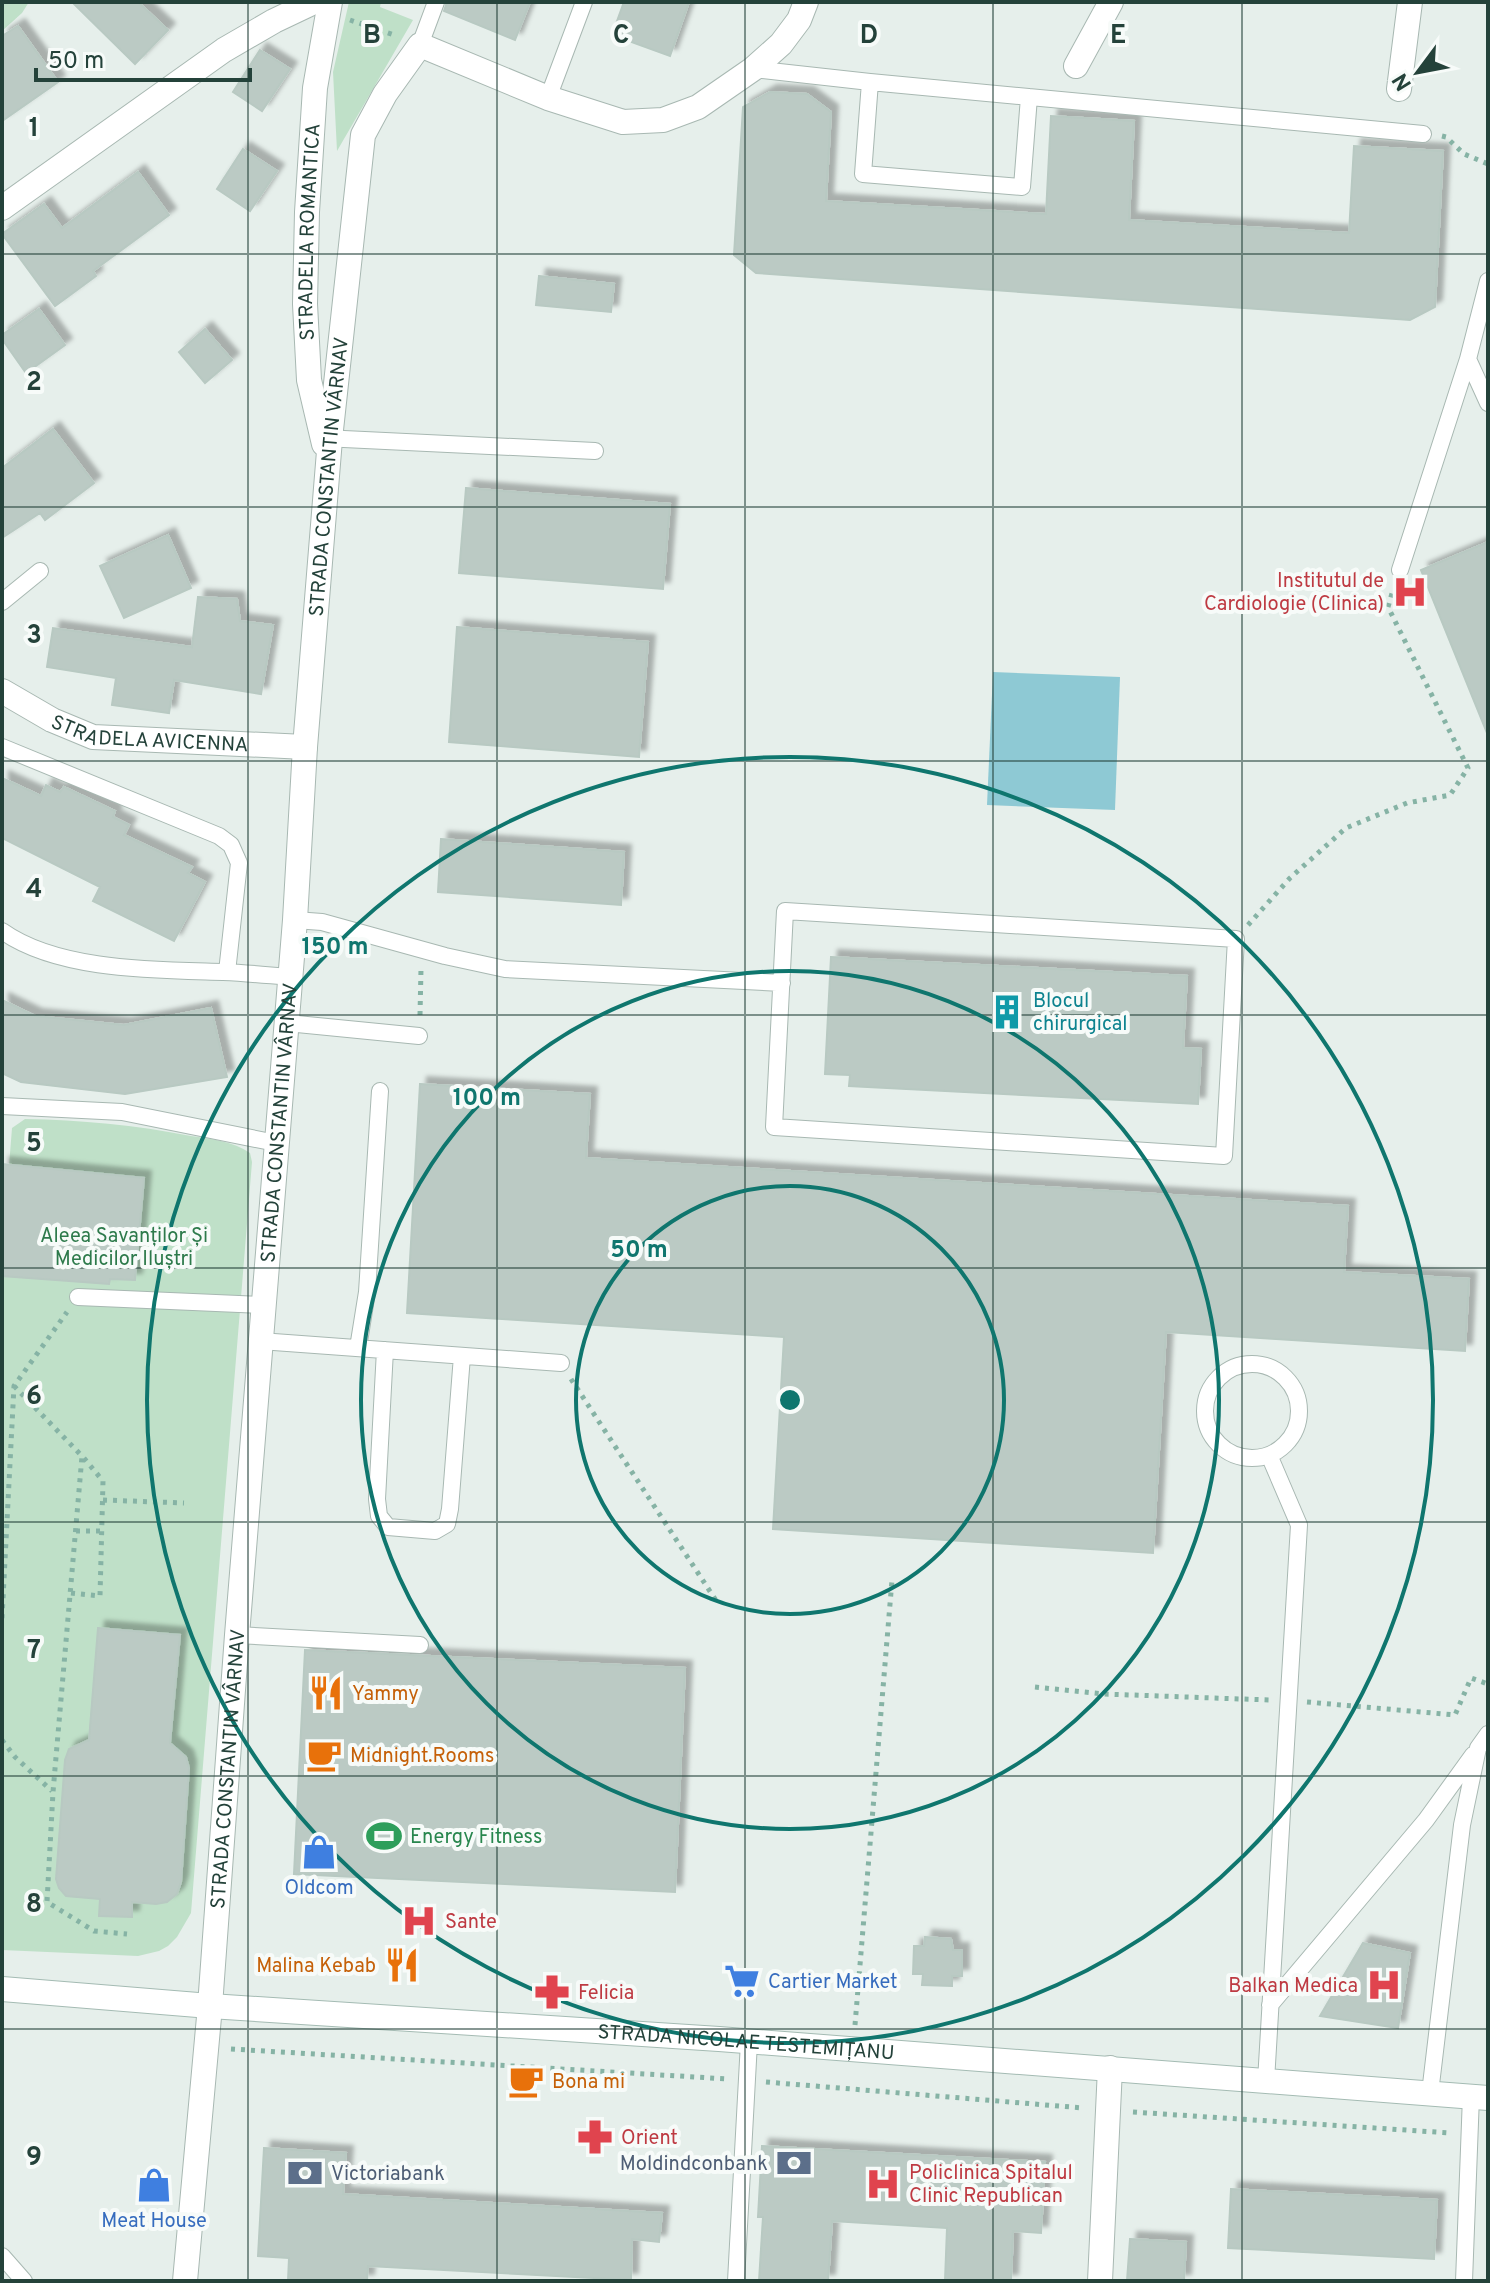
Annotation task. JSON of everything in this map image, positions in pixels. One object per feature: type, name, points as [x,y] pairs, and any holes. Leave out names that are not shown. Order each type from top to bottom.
[{"type":"street","points":[[420,45],[548,98],[623,122],[663,120],[698,107],[753,69],[781,44],[799,20],[806,2]]},
{"type":"street","points":[[1076,66],[1111,2]]},
{"type":"street","points":[[1399,89],[1410,2]]},
{"type":"street","points":[[2,208],[224,50],[274,21],[324,5]]},
{"type":"street","name":"STRADELA ROMANTICA","points":[[324,5],[307,212],[305,304],[309,380],[327,446]]},
{"type":"street","name":"STRADA CONSTANTIN VÂRNAV","points":[[185,2281],[210,2006],[295,920],[327,446],[363,135],[385,94],[420,45]]},
{"type":"street","name":"STRADELA AVICENNA","points":[[2,691],[52,720],[93,737],[305,747]]},
{"type":"street","name":"STRADA NICOLAE TESTEMIȚANU","points":[[2,1989],[1480,2097]]},
{"type":"street","points":[[1100,2281],[1110,2068]]},
{"type":"lane","points":[[420,45],[436,2]]},
{"type":"lane","points":[[548,98],[584,2]]},
{"type":"lane","points":[[753,69],[1423,134]]},
{"type":"lane","points":[[870,82],[863,174],[1022,187],[1029,97]]},
{"type":"lane","points":[[1400,570],[1468,359],[1488,281]]},
{"type":"lane","points":[[1468,359],[1488,403]]},
{"type":"lane","points":[[327,446],[595,451]]},
{"type":"lane","points":[[2,602],[40,571]]},
{"type":"lane","points":[[2,747],[219,836],[231,845],[239,863],[227,972]]},
{"type":"lane","points":[[785,911],[1236,939],[1224,1156],[774,1127],[785,911]]},
{"type":"lane","points":[[295,920],[322,922],[505,969],[782,983]]},
{"type":"lane","points":[[2,931],[68,960],[165,971],[290,977]]},
{"type":"lane","points":[[287,1023],[419,1036]]},
{"type":"lane","points":[[358,1348],[367,1292],[380,1091]]},
{"type":"lane","points":[[2,1106],[122,1112],[276,1143]]},
{"type":"lane","points":[[78,1297],[263,1305]]},
{"type":"lane","points":[[260,1341],[561,1363]]},
{"type":"lane","points":[[385,1350],[377,1499],[379,1516],[388,1527],[403,1529],[435,1531],[447,1524],[462,1356]]},
{"type":"lane","points":[[1245,1364],[1260,1364],[1275,1369],[1295,1391],[1299,1406],[1298,1421],[1292,1436],[1282,1448],[1269,1455],[1239,1457],[1225,1450],[1213,1438],[1206,1424],[1204,1408],[1208,1392],[1217,1379],[1230,1369],[1245,1364]]},
{"type":"lane","points":[[1266,2081],[1299,1525],[1269,1455]]},
{"type":"lane","points":[[237,1635],[420,1645]]},
{"type":"lane","points":[[1270,2005],[1426,1820],[1483,1741]]},
{"type":"lane","points":[[1430,2093],[1462,1825],[1483,1741]]},
{"type":"lane","points":[[736,2281],[749,2042]]},
{"type":"lane","points":[[1464,2281],[1470,2134],[1480,2097]]},
{"type":"lane","points":[[2,2256],[24,2281]]},
{"type":"path","points":[[324,5],[420,45]]},
{"type":"path","points":[[1423,134],[1446,137],[1464,154],[1488,164]]},
{"type":"path","points":[[1236,939],[1290,878],[1346,828],[1407,803],[1450,795],[1468,768],[1388,607],[1400,570]]},
{"type":"path","points":[[419,1036],[422,949]]},
{"type":"path","points":[[2,1618],[14,1386],[78,1297]]},
{"type":"path","points":[[561,1363],[717,1602]]},
{"type":"path","points":[[14,1386],[103,1481],[100,1596],[71,1593]]},
{"type":"path","points":[[82,1456],[53,1792],[47,1902],[94,1931],[127,1934]]},
{"type":"path","points":[[103,1500],[184,1503]]},
{"type":"path","points":[[76,1531],[102,1531]]},
{"type":"path","points":[[853,2050],[892,1580]]},
{"type":"path","points":[[2,1740],[15,1757],[53,1792]]},
{"type":"path","points":[[206,2048],[747,2081],[1108,2110],[1470,2134]]},
{"type":"green space","points":[[2,2],[29,2],[2,31]]},
{"type":"green space","points":[[349,2],[381,2],[380,7],[413,20],[337,151],[333,72]]},
{"type":"green space","name":"Aleea Savanților Și Medicilor Iluștri","points":[[25,1119],[108,1124],[214,1140],[250,1153],[252,1162],[191,1913],[168,1946],[138,1956],[2,1950],[2,1255],[12,1128]]},
{"type":"water","points":[[993,672],[1120,677],[1115,810],[987,805]]},
{"type":"building","points":[[72,2],[138,2],[168,30],[135,64]]},
{"type":"building","points":[[447,2],[530,2],[515,40],[444,11]]},
{"type":"building","points":[[624,2],[689,2],[670,56],[612,35]]},
{"type":"building","points":[[18,26],[58,82],[2,121],[2,36]]},
{"type":"building","points":[[260,50],[290,69],[262,111],[233,92]]},
{"type":"building","points":[[770,92],[807,94],[831,112],[826,201],[1046,214],[1051,116],[1134,121],[1129,220],[1349,233],[1354,146],[1443,151],[1435,307],[1410,320],[756,273],[734,255],[743,107]]},
{"type":"building","points":[[243,149],[277,171],[250,211],[217,189]]},
{"type":"building","points":[[138,172],[169,215],[93,271],[96,276],[55,306],[2,234],[44,204],[62,228]]},
{"type":"building","points":[[539,276],[614,284],[611,312],[536,305]]},
{"type":"building","points":[[39,309],[65,345],[26,373],[2,335]]},
{"type":"building","points":[[205,329],[232,360],[205,383],[179,352]]},
{"type":"building","points":[[53,429],[94,483],[45,520],[40,513],[2,538],[2,468]]},
{"type":"building","points":[[466,488],[670,504],[663,589],[459,573]]},
{"type":"building","points":[[168,535],[191,588],[124,618],[100,566]]},
{"type":"building","points":[[1488,542],[1488,733],[1487,733],[1421,570]]},
{"type":"building","points":[[198,597],[237,599],[240,621],[273,625],[261,694],[174,680],[169,713],[112,705],[116,678],[47,667],[53,628],[192,647]]},
{"type":"building","points":[[457,627],[648,642],[639,757],[449,742]]},
{"type":"building","points":[[2,778],[41,796],[46,785],[60,792],[64,787],[115,811],[113,817],[129,825],[124,835],[192,867],[188,873],[205,882],[174,941],[93,901],[100,887],[2,838]]},
{"type":"building","points":[[441,839],[624,852],[621,905],[438,892]]},
{"type":"building","name":"Blocul chirurgical","points":[[831,957],[1187,976],[1183,1048],[1201,1049],[1198,1104],[849,1086],[850,1075],[825,1074]]},
{"type":"building","points":[[2,1000],[35,1016],[124,1025],[211,1008],[227,1077],[125,1094],[21,1082],[2,1073]]},
{"type":"building","points":[[420,1084],[590,1094],[586,1158],[1348,1206],[1344,1272],[1469,1279],[1465,1351],[1166,1332],[1153,1553],[773,1529],[784,1337],[407,1313]]},
{"type":"building","points":[[2,1164],[144,1178],[135,1280],[110,1279],[109,1284],[2,1276]]},
{"type":"building","points":[[98,1628],[180,1635],[170,1743],[186,1757],[189,1768],[181,1882],[177,1894],[167,1902],[132,1902],[132,1917],[99,1916],[100,1899],[66,1896],[56,1879],[65,1760],[69,1749],[89,1740]]},
{"type":"building","points":[[305,1650],[685,1668],[675,1892],[294,1874]]},
{"type":"building","points":[[925,1937],[951,1939],[953,1950],[962,1950],[962,1976],[952,1976],[952,1986],[922,1985],[923,1974],[913,1974],[914,1946],[924,1946]]},
{"type":"building","points":[[1363,1943],[1410,1953],[1398,2028],[1320,2016]]},
{"type":"building","points":[[762,2146],[1045,2162],[1041,2233],[1013,2231],[1011,2281],[945,2281],[947,2228],[832,2221],[828,2281],[759,2281],[763,2217],[758,2217]]},
{"type":"building","points":[[264,2148],[346,2153],[343,2194],[662,2213],[659,2242],[632,2239],[631,2280],[368,2266],[367,2281],[288,2281],[289,2258],[258,2256]]},
{"type":"building","points":[[1231,2189],[1437,2200],[1434,2259],[1228,2248]]},
{"type":"building","points":[[1130,2239],[1186,2242],[1184,2281],[1127,2281]]},
{"type":"place","name":"Institutul de Cardiologie (Clinica)","points":[[1410,592]]},
{"type":"place","name":"Blocul chirurgical","points":[[1007,1012]]},
{"type":"place","name":"Yammy","points":[[326,1693]]},
{"type":"place","name":"Midnight.Rooms","points":[[324,1755]]},
{"type":"place","name":"Energy Fitness","points":[[384,1836]]},
{"type":"place","name":"Oldcom","points":[[319,1852]]},
{"type":"place","name":"Sante","points":[[419,1921]]},
{"type":"place","name":"Malina Kebab","points":[[402,1965]]},
{"type":"place","name":"Cartier Market","points":[[742,1981]]},
{"type":"place","name":"Balkan Medica","points":[[1384,1985]]},
{"type":"place","name":"Felicia","points":[[552,1992]]},
{"type":"place","name":"Bona mi","points":[[526,2081]]},
{"type":"place","name":"Orient","points":[[595,2137]]},
{"type":"place","name":"Moldindconbank","points":[[794,2163]]},
{"type":"place","name":"Victoriabank","points":[[305,2173]]},
{"type":"place","name":"Policlinica Spitalul Clinic Republican","points":[[883,2184]]},
{"type":"place","name":"Meat House","points":[[154,2185]]}]
